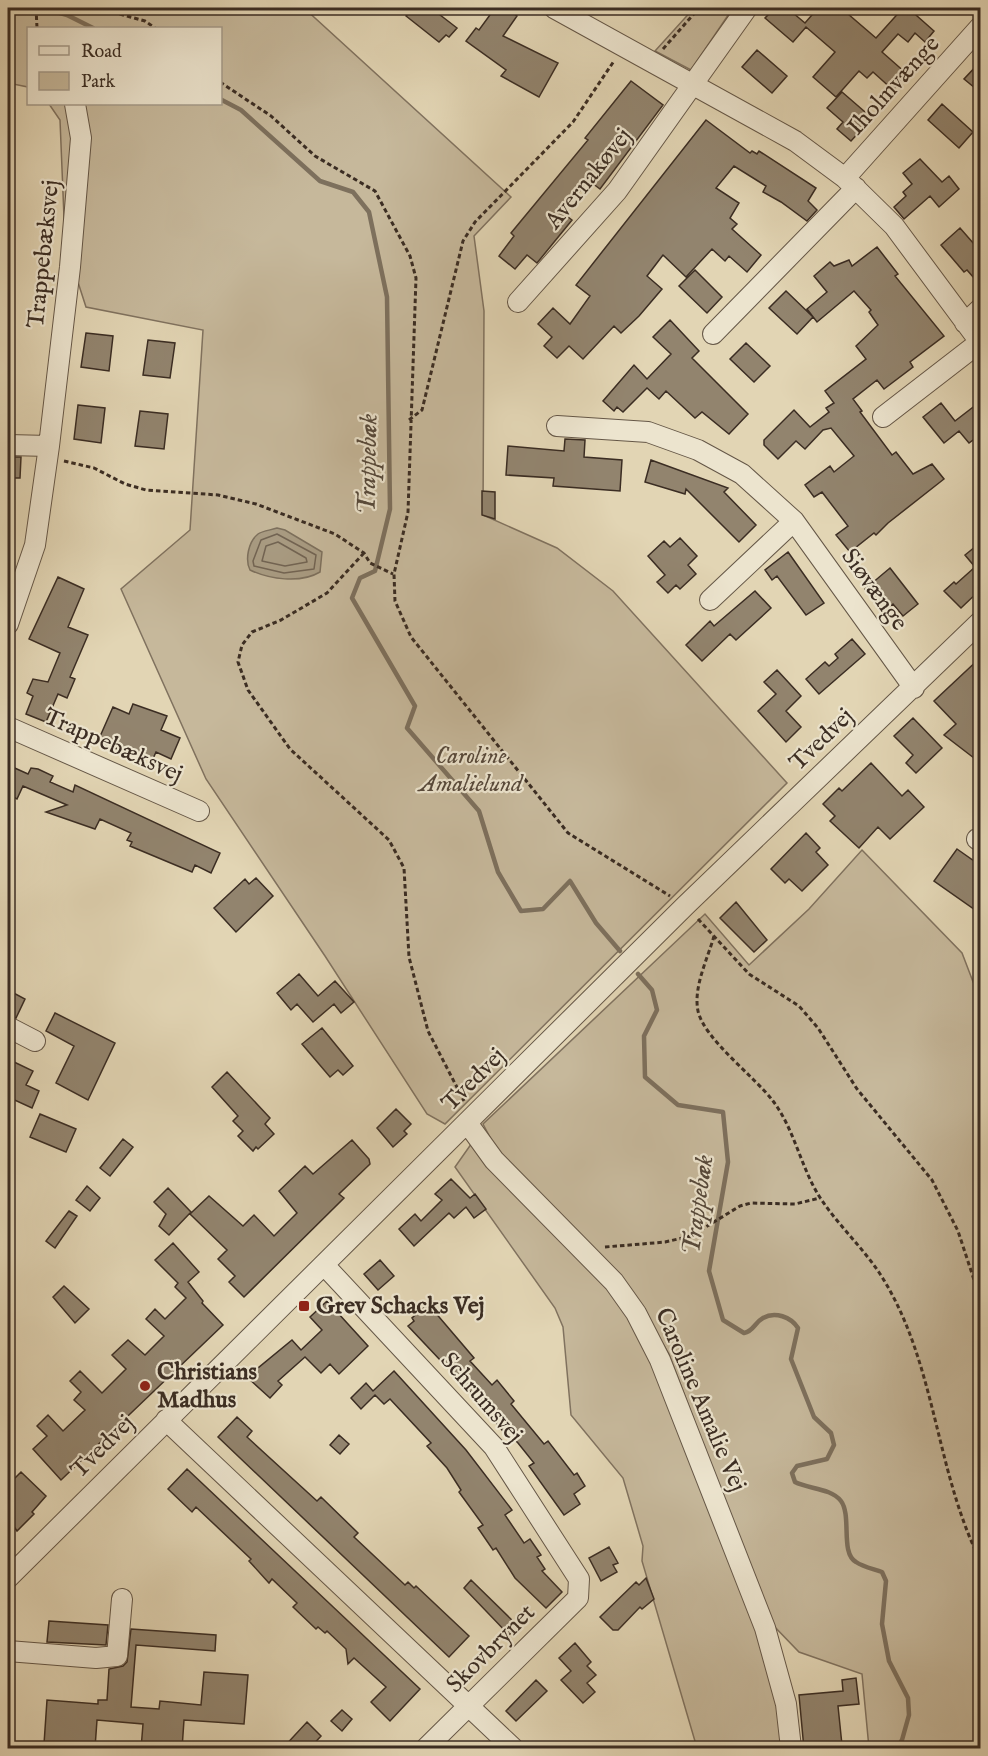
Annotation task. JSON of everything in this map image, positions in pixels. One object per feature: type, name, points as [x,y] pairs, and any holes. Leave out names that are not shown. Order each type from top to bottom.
[{"type":"street","name":"Avernakøvej","points":[[518,302],[617,191],[747,8]]},
{"type":"street","points":[[563,10],[623,48],[694,83],[795,141],[851,183],[894,226],[980,342],[883,417]]},
{"type":"street","name":"Iholmvænge","points":[[851,183],[981,27]]},
{"type":"street","name":"Trappebæksvej","points":[[8,624],[35,545],[48,452],[70,267],[80,150],[75,105]]},
{"type":"street","points":[[713,334],[851,183]]},
{"type":"street","points":[[965,323],[981,309]]},
{"type":"street","name":"Siøvænge","points":[[557,426],[648,432],[698,450],[742,474],[794,521],[914,688]]},
{"type":"street","points":[[8,445],[48,452]]},
{"type":"street","points":[[710,600],[794,521]]},
{"type":"street","name":"Tvedvej","points":[[8,1578],[325,1266],[686,905],[981,622]]},
{"type":"street","name":"Trappebæksvej","points":[[8,727],[199,811]]},
{"type":"street","points":[[8,1027],[35,1041]]},
{"type":"street","name":"Caroline Amalie Vej","points":[[470,1121],[495,1160],[614,1282],[636,1313],[660,1360],[765,1628],[786,1704],[790,1749]]},
{"type":"street","name":"Schrumsvej","points":[[325,1266],[494,1447],[579,1579]]},
{"type":"street","points":[[166,1420],[513,1749]]},
{"type":"street","name":"Skovbrynet","points":[[426,1749],[578,1598],[579,1579]]},
{"type":"street","points":[[8,1651],[96,1658],[117,1656],[122,1599]]},
{"type":"path","points":[[36,8],[37,27]]},
{"type":"path","points":[[98,8],[145,21],[154,27]]},
{"type":"path","points":[[653,63],[699,8]]},
{"type":"path","points":[[409,420],[422,410],[463,241],[475,222],[573,122],[623,48]]},
{"type":"path","points":[[222,83],[271,116],[315,156],[375,191],[410,256],[416,278],[409,420],[408,512],[394,574],[395,601],[411,637],[568,833],[686,905],[749,974],[799,1006],[818,1028],[857,1089],[932,1180],[958,1231],[981,1298]]},
{"type":"path","points":[[48,452],[94,468],[125,484],[146,490],[218,495],[256,504],[335,534],[364,554],[370,563],[385,573],[394,574]]},
{"type":"path","points":[[364,554],[327,593],[281,620],[252,632],[242,645],[238,662],[248,690],[290,749],[388,840],[404,868],[409,957],[428,1031],[470,1121]]},
{"type":"path","points":[[714,936],[701,978],[698,1011],[720,1045],[782,1113],[820,1198],[885,1282],[909,1334],[921,1367],[965,1530],[981,1560]]},
{"type":"path","points":[[582,1249],[664,1242],[691,1236],[751,1203],[795,1204],[820,1198]]},
{"type":"green space","name":"Caroline Amalielund","points":[[8,8],[304,8],[511,197],[474,236],[484,311],[483,515],[557,548],[613,591],[787,783],[445,1124],[427,1114],[325,956],[206,779],[121,589],[190,530],[203,330],[86,307],[65,242],[60,120],[50,105],[222,105],[222,27],[27,27],[27,87],[8,83]]},
{"type":"green space","points":[[694,8],[733,8],[691,70],[655,51]]},
{"type":"green space","points":[[862,850],[962,953],[980,1000],[980,1748],[869,1748],[862,1674],[799,1652],[771,1623],[669,1354],[640,1305],[501,1158],[483,1124],[705,914],[749,965],[809,909]]},
{"type":"green space","points":[[474,1140],[610,1286],[654,1361],[759,1629],[779,1707],[784,1748],[697,1748],[642,1561],[643,1546],[623,1478],[571,1415],[563,1327],[555,1308],[455,1167]]},
{"type":"water","points":[[277,528],[285,530],[322,552],[320,572],[303,578],[285,579],[266,576],[250,570],[248,556],[255,537],[260,533]]},
{"type":"building","points":[[413,8],[431,8],[457,28],[449,37],[446,35],[439,42],[406,16]]},
{"type":"building","points":[[495,8],[505,8],[517,16],[503,36],[558,63],[539,97],[501,76],[506,70],[466,41],[476,28],[479,30]]},
{"type":"building","points":[[775,8],[787,8],[805,23],[818,8],[841,8],[876,38],[903,8],[908,8],[934,31],[925,42],[915,33],[908,42],[898,34],[882,52],[907,74],[893,90],[873,72],[867,78],[859,71],[836,97],[813,77],[835,52],[806,27],[793,42],[765,18]]},
{"type":"building","points":[[757,50],[787,76],[772,93],[742,67]]},
{"type":"building","points":[[981,61],[981,93],[964,79]]},
{"type":"building","points":[[631,81],[663,105],[600,189],[588,180],[563,213],[572,220],[537,263],[527,255],[515,269],[499,256],[514,236],[511,233],[588,140],[585,138]]},
{"type":"building","points":[[842,92],[872,118],[851,141],[837,129],[843,122],[827,108]]},
{"type":"building","points":[[942,104],[973,132],[959,148],[928,120]]},
{"type":"building","points":[[706,120],[750,153],[752,151],[757,154],[759,151],[816,188],[808,201],[817,210],[807,221],[763,192],[766,186],[734,166],[716,188],[739,203],[730,218],[737,224],[732,229],[761,255],[747,272],[729,256],[725,261],[712,249],[686,277],[663,255],[647,276],[662,289],[639,316],[621,333],[614,326],[583,359],[569,346],[557,358],[544,346],[552,337],[538,324],[553,308],[570,324],[590,296],[576,285]]},
{"type":"building","points":[[920,159],[942,182],[949,176],[959,189],[939,207],[930,196],[904,219],[894,207],[906,196],[903,192],[912,184],[903,173]]},
{"type":"building","points":[[960,228],[981,252],[981,286],[967,270],[964,272],[941,245]]},
{"type":"building","points":[[877,247],[898,274],[895,276],[944,336],[910,362],[913,367],[884,389],[877,380],[853,399],[892,455],[896,452],[913,474],[932,464],[944,479],[876,535],[874,533],[850,552],[836,535],[848,526],[822,492],[814,497],[805,485],[830,466],[834,472],[854,456],[831,428],[823,430],[805,449],[796,441],[778,459],[764,445],[764,440],[794,410],[810,427],[829,412],[826,408],[834,403],[825,391],[866,359],[856,346],[878,325],[869,312],[871,310],[854,291],[817,322],[807,309],[827,292],[814,276],[830,262],[834,266],[849,260],[852,266]]},
{"type":"building","points":[[695,270],[722,297],[707,313],[679,286]]},
{"type":"building","points":[[786,291],[813,317],[797,334],[769,308]]},
{"type":"building","points":[[670,320],[699,351],[692,358],[748,414],[729,434],[702,412],[695,418],[666,391],[659,399],[647,388],[623,412],[617,407],[614,411],[603,401],[634,365],[647,379],[671,354],[653,337]]},
{"type":"building","points":[[86,333],[113,336],[109,371],[81,367]]},
{"type":"building","points":[[148,340],[175,343],[170,378],[143,375]]},
{"type":"building","points":[[746,343],[770,366],[754,382],[730,359]]},
{"type":"building","points":[[981,401],[981,434],[969,443],[959,431],[944,443],[923,417],[941,403],[955,421]]},
{"type":"building","points":[[78,405],[105,408],[101,443],[74,439]]},
{"type":"building","points":[[140,411],[168,414],[164,449],[135,446]]},
{"type":"building","points":[[565,439],[585,440],[584,457],[622,460],[620,491],[553,486],[554,478],[506,475],[508,446],[564,451]]},
{"type":"building","points":[[8,457],[21,457],[20,478],[8,478]]},
{"type":"building","points":[[651,460],[728,488],[724,492],[756,525],[739,542],[686,489],[685,494],[645,482]]},
{"type":"building","points":[[482,491],[495,492],[495,519],[482,515]]},
{"type":"building","points":[[680,538],[697,556],[688,565],[696,574],[680,589],[676,585],[668,593],[657,582],[665,575],[648,556],[664,541],[670,547]]},
{"type":"building","points":[[981,542],[981,589],[961,608],[944,591],[954,582],[956,584],[975,567],[965,555]]},
{"type":"building","points":[[788,552],[824,603],[806,615],[777,576],[772,580],[765,570]]},
{"type":"building","points":[[890,568],[918,604],[903,616],[893,604],[883,612],[865,589]]},
{"type":"building","points":[[58,577],[84,589],[68,627],[88,635],[70,677],[75,679],[67,698],[58,694],[46,722],[26,714],[33,696],[27,693],[33,679],[48,682],[60,653],[29,639]]},
{"type":"building","points":[[755,591],[771,608],[736,640],[730,634],[702,661],[686,645],[710,621],[714,626]]},
{"type":"building","points":[[852,639],[865,654],[819,694],[806,679],[825,662],[829,666],[838,658],[835,654]]},
{"type":"building","points":[[981,657],[981,749],[974,758],[944,735],[956,724],[934,701]]},
{"type":"building","points":[[777,670],[801,696],[786,711],[801,727],[786,742],[758,711],[776,694],[764,682]]},
{"type":"building","points":[[133,704],[167,716],[161,730],[180,738],[171,759],[156,752],[152,761],[120,746],[119,750],[98,741],[113,707],[129,714]]},
{"type":"building","points":[[913,718],[942,748],[916,773],[906,763],[913,755],[894,736]]},
{"type":"building","points":[[871,763],[902,796],[908,790],[924,807],[890,839],[878,827],[859,848],[830,821],[835,816],[823,804],[839,788],[842,791]]},
{"type":"building","points":[[8,765],[28,774],[31,768],[38,769],[53,776],[50,782],[73,792],[75,785],[220,853],[211,873],[195,865],[192,872],[130,846],[132,842],[127,840],[131,833],[100,819],[95,829],[46,812],[67,805],[23,786],[17,799],[8,794]]},
{"type":"building","points":[[806,833],[820,848],[816,852],[828,865],[802,891],[789,879],[785,883],[771,869]]},
{"type":"building","points":[[957,849],[981,866],[981,914],[934,881]]},
{"type":"building","points":[[256,878],[273,896],[236,932],[214,908],[245,879],[249,884]]},
{"type":"building","points":[[736,902],[767,940],[754,952],[720,918]]},
{"type":"building","points":[[299,974],[318,996],[335,981],[354,1002],[341,1013],[334,1004],[313,1022],[297,1004],[291,1010],[277,993]]},
{"type":"building","points":[[8,990],[25,999],[16,1018],[8,1015]]},
{"type":"building","points":[[55,1013],[115,1043],[88,1100],[56,1083],[74,1046],[46,1031]]},
{"type":"building","points":[[322,1028],[353,1066],[343,1075],[338,1070],[330,1077],[302,1044]]},
{"type":"building","points":[[12,1061],[33,1071],[26,1085],[39,1091],[32,1108],[8,1097],[8,1070]]},
{"type":"building","points":[[227,1072],[270,1118],[265,1124],[274,1134],[253,1151],[238,1136],[243,1131],[233,1121],[238,1116],[212,1087]]},
{"type":"building","points":[[396,1109],[411,1124],[404,1131],[407,1134],[393,1147],[377,1128]]},
{"type":"building","points":[[40,1114],[76,1129],[66,1152],[30,1137]]},
{"type":"building","points":[[123,1139],[133,1147],[110,1176],[100,1168]]},
{"type":"building","points":[[352,1140],[369,1159],[370,1164],[339,1194],[344,1198],[244,1297],[229,1282],[235,1276],[218,1259],[227,1250],[190,1214],[209,1196],[243,1226],[254,1215],[274,1236],[297,1213],[279,1191],[305,1166],[313,1174]]},
{"type":"building","points":[[451,1179],[470,1198],[475,1194],[486,1209],[474,1218],[466,1207],[454,1218],[449,1213],[414,1246],[399,1229],[415,1214],[421,1221],[442,1200],[435,1194]]},
{"type":"building","points":[[87,1186],[100,1198],[90,1211],[76,1200]]},
{"type":"building","points":[[168,1188],[191,1212],[169,1235],[159,1226],[166,1214],[154,1202]]},
{"type":"building","points":[[69,1211],[77,1216],[55,1248],[46,1241]]},
{"type":"building","points":[[173,1243],[199,1272],[188,1282],[203,1301],[202,1303],[223,1325],[61,1480],[33,1449],[47,1436],[37,1426],[48,1415],[63,1431],[85,1410],[74,1400],[81,1392],[70,1381],[80,1371],[102,1393],[126,1369],[112,1355],[128,1340],[145,1355],[164,1336],[146,1319],[155,1309],[165,1319],[186,1298],[175,1287],[178,1283],[155,1260]]},
{"type":"building","points":[[380,1260],[394,1276],[378,1290],[364,1274]]},
{"type":"building","points":[[64,1286],[89,1309],[75,1323],[53,1297]]},
{"type":"building","points":[[327,1301],[368,1346],[339,1374],[330,1364],[321,1373],[305,1357],[278,1381],[282,1385],[270,1398],[247,1377],[292,1340],[301,1350],[322,1330],[310,1317]]},
{"type":"building","points":[[428,1304],[474,1358],[470,1361],[492,1385],[497,1380],[514,1401],[511,1404],[544,1444],[548,1441],[574,1475],[577,1473],[585,1486],[574,1494],[580,1504],[564,1515],[529,1466],[534,1463],[518,1443],[514,1439],[511,1441],[476,1398],[408,1326],[414,1321],[412,1318]]},
{"type":"building","points":[[394,1371],[466,1450],[512,1510],[505,1515],[524,1543],[530,1539],[541,1555],[537,1557],[545,1569],[542,1571],[562,1592],[546,1608],[515,1578],[496,1548],[493,1550],[478,1528],[483,1525],[459,1492],[461,1490],[447,1468],[427,1446],[431,1443],[390,1399],[384,1404],[375,1395],[361,1409],[351,1398],[366,1383],[373,1391]]},
{"type":"building","points":[[237,1417],[252,1431],[247,1437],[317,1501],[321,1497],[358,1533],[354,1537],[405,1585],[408,1582],[414,1588],[416,1586],[469,1636],[449,1657],[218,1437]]},
{"type":"building","points":[[339,1435],[349,1444],[340,1454],[330,1445]]},
{"type":"building","points":[[187,1469],[420,1689],[390,1721],[371,1702],[386,1687],[354,1658],[348,1664],[346,1649],[327,1631],[325,1633],[318,1627],[316,1629],[293,1607],[297,1603],[272,1579],[269,1583],[249,1561],[251,1559],[196,1507],[192,1512],[168,1489]]},
{"type":"building","points":[[21,1472],[46,1496],[32,1512],[34,1514],[17,1531],[15,1528],[8,1535],[8,1485]]},
{"type":"building","points":[[609,1547],[618,1563],[613,1565],[617,1572],[601,1581],[589,1558]]},
{"type":"building","points":[[646,1578],[654,1599],[642,1609],[640,1607],[618,1630],[613,1630],[600,1617],[636,1582],[639,1585]]},
{"type":"building","points":[[471,1580],[518,1626],[509,1635],[464,1588]]},
{"type":"building","points":[[49,1621],[108,1625],[106,1645],[47,1642]]},
{"type":"building","points":[[131,1629],[216,1635],[215,1651],[136,1645],[131,1707],[159,1709],[160,1701],[201,1705],[204,1672],[248,1675],[244,1724],[184,1720],[182,1749],[141,1749],[143,1724],[97,1720],[95,1748],[44,1744],[47,1700],[98,1704],[98,1700],[107,1700],[109,1669],[123,1666],[127,1662]]},
{"type":"building","points":[[575,1643],[591,1662],[587,1666],[596,1675],[587,1683],[595,1692],[583,1703],[561,1680],[571,1671],[559,1658]]},
{"type":"building","points":[[856,1678],[859,1704],[838,1706],[842,1745],[832,1746],[832,1749],[804,1749],[799,1695],[843,1691],[842,1680]]},
{"type":"building","points":[[536,1680],[547,1691],[516,1721],[506,1711]]},
{"type":"building","points":[[342,1710],[352,1719],[342,1731],[331,1721]]},
{"type":"building","points":[[307,1722],[321,1736],[309,1749],[282,1749]]},
{"type":"waterway","name":"Trappebæk","points":[[46,9],[67,15],[91,27]]},
{"type":"waterway","name":"Trappebæk","points":[[222,100],[241,110],[320,181],[353,192],[369,212],[387,297],[390,509],[375,571],[360,578],[352,598],[415,706],[407,728],[479,811],[498,872],[521,911],[543,909],[570,881],[596,923],[620,951]]},
{"type":"waterway","name":"Trappebæk","points":[[638,974],[652,990],[657,1010],[644,1036],[645,1077],[678,1105],[723,1112],[728,1162],[709,1271],[723,1320],[744,1333],[750,1331],[763,1318],[778,1315],[787,1318],[798,1328],[791,1359],[814,1417],[831,1433],[834,1445],[827,1459],[797,1466],[792,1473],[795,1482],[825,1491],[841,1501],[846,1516],[847,1543],[851,1557],[862,1565],[882,1572],[886,1581],[882,1624],[889,1661],[908,1698],[909,1715],[902,1740],[897,1748]]},
{"type":"place","name":"Grev Schacks Vej","points":[[304,1306]]},
{"type":"place","name":"Christians Madhus","points":[[145,1386]]}]
